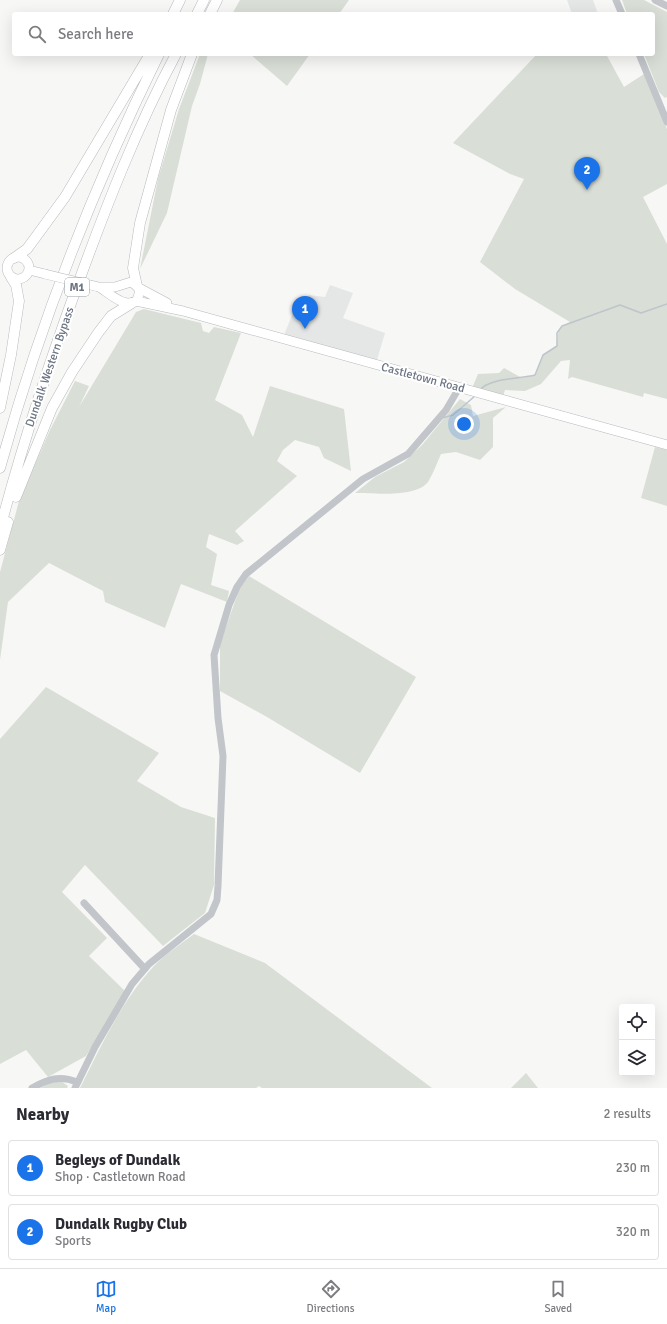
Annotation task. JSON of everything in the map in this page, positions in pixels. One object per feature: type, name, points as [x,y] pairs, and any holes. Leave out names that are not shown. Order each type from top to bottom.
[{"type":"highway","points":[[174,12],[180,0]]},
{"type":"highway","points":[[180,12],[186,0]]},
{"type":"highway","points":[[198,12],[204,0]]},
{"type":"highway","points":[[211,12],[217,0]]},
{"type":"highway","points":[[7,263],[27,249],[65,197],[149,56]]},
{"type":"highway","name":"Dundalk Western Bypass","points":[[0,468],[36,353],[83,224],[158,56]]},
{"type":"highway","name":"Dundalk Western Bypass","points":[[0,529],[33,413],[100,222],[145,117],[175,56]]},
{"type":"highway","points":[[138,287],[133,268],[140,223],[171,110],[191,56]]},
{"type":"highway","points":[[0,408],[12,354],[19,301],[16,285],[11,277]]},
{"type":"highway","points":[[0,550],[19,487],[52,408],[98,333],[112,316],[130,302]]},
{"type":"main road","points":[[20,257],[26,261],[29,270],[22,278],[11,277],[8,272],[7,263],[20,257]]},
{"type":"main road","points":[[29,270],[99,287],[115,287],[123,284],[131,282],[138,287],[140,294],[130,302],[118,291],[123,284]]},
{"type":"main road","name":"Castletown Road","points":[[99,287],[130,302],[178,310],[667,445]]},
{"type":"main road","name":"Castletown Road","points":[[138,287],[178,310]]},
{"type":"street","points":[[616,0],[621,12]]},
{"type":"street","points":[[655,0],[667,6]]},
{"type":"street","points":[[640,56],[667,122]]},
{"type":"street","points":[[32,1088],[43,1082],[58,1077],[76,1085],[114,1013],[144,969],[211,914],[217,900],[223,756],[218,718],[214,655],[219,634],[237,587],[246,574],[363,479],[408,454],[446,410],[460,388]]},
{"type":"street","points":[[84,903],[144,969]]},
{"type":"shaded area","points":[[240,0],[349,0],[340,12],[233,12]]},
{"type":"shaded area","points":[[567,0],[593,0],[597,12],[571,12]]},
{"type":"shaded area","points":[[622,0],[644,0],[667,12],[667,97],[665,98],[659,92],[645,56],[655,56],[655,12],[626,12]]},
{"type":"shaded area","points":[[199,56],[207,56],[192,106],[167,213],[140,269],[158,179],[179,109]]},
{"type":"shaded area","points":[[252,56],[309,56],[287,86]]},
{"type":"shaded area","points":[[535,56],[607,56],[624,87],[644,74],[667,129],[667,184],[643,197],[667,244],[667,399],[644,393],[643,397],[572,377],[568,379],[570,360],[561,361],[541,384],[525,391],[505,390],[503,396],[472,388],[478,374],[499,373],[504,368],[522,378],[535,375],[543,355],[557,346],[559,331],[563,326],[570,322],[515,289],[480,262],[524,179],[510,174],[453,143]]},
{"type":"shaded area","points":[[330,285],[353,293],[343,318],[385,333],[377,360],[284,335],[296,305],[305,308],[309,295],[325,297]]},
{"type":"shaded area","points":[[144,309],[201,323],[203,331],[209,333],[214,327],[241,333],[215,400],[242,415],[253,437],[270,386],[344,409],[351,471],[324,458],[319,447],[295,440],[283,450],[277,461],[297,476],[235,531],[244,541],[237,545],[209,534],[206,547],[217,554],[211,585],[229,591],[227,602],[181,584],[165,628],[105,602],[103,591],[49,563],[8,602],[0,660],[0,572],[19,501],[50,430],[75,381],[89,386],[79,407],[136,312]]},
{"type":"shaded area","points":[[460,399],[471,405],[473,416],[506,407],[493,418],[493,447],[480,460],[456,452],[441,454],[430,479],[422,487],[404,493],[394,494],[355,493],[375,477],[404,462],[422,445]]},
{"type":"shaded area","points":[[655,447],[667,450],[667,506],[641,498]]},
{"type":"shaded area","points":[[249,576],[416,677],[360,773],[267,717],[220,691],[220,644],[239,590]]},
{"type":"shaded area","points":[[46,687],[159,753],[137,781],[181,807],[215,818],[214,885],[205,913],[163,946],[85,865],[62,892],[107,938],[89,956],[125,991],[86,1056],[48,1077],[26,1050],[0,1064],[0,739]]},
{"type":"shaded area","points":[[194,934],[265,963],[432,1088],[262,1088],[259,1086],[256,1088],[80,1088],[112,1025],[131,995],[153,967],[173,949]]},
{"type":"shaded area","points":[[526,1073],[538,1088],[511,1088]]},
{"type":"shaded area","points":[[52,1082],[62,1082],[68,1086],[67,1088],[40,1088]]},
{"type":"waterway","points":[[480,390],[484,386],[497,381],[535,375],[543,355],[557,346],[557,333],[562,326],[620,305],[641,313],[667,304]]},
{"type":"waterway","points":[[442,418],[453,415],[475,396]]},
{"type":"place","name":"Dundalk Rugby Club","points":[[587,190]]},
{"type":"place","name":"Begleys of Dundalk","points":[[305,329]]}]
